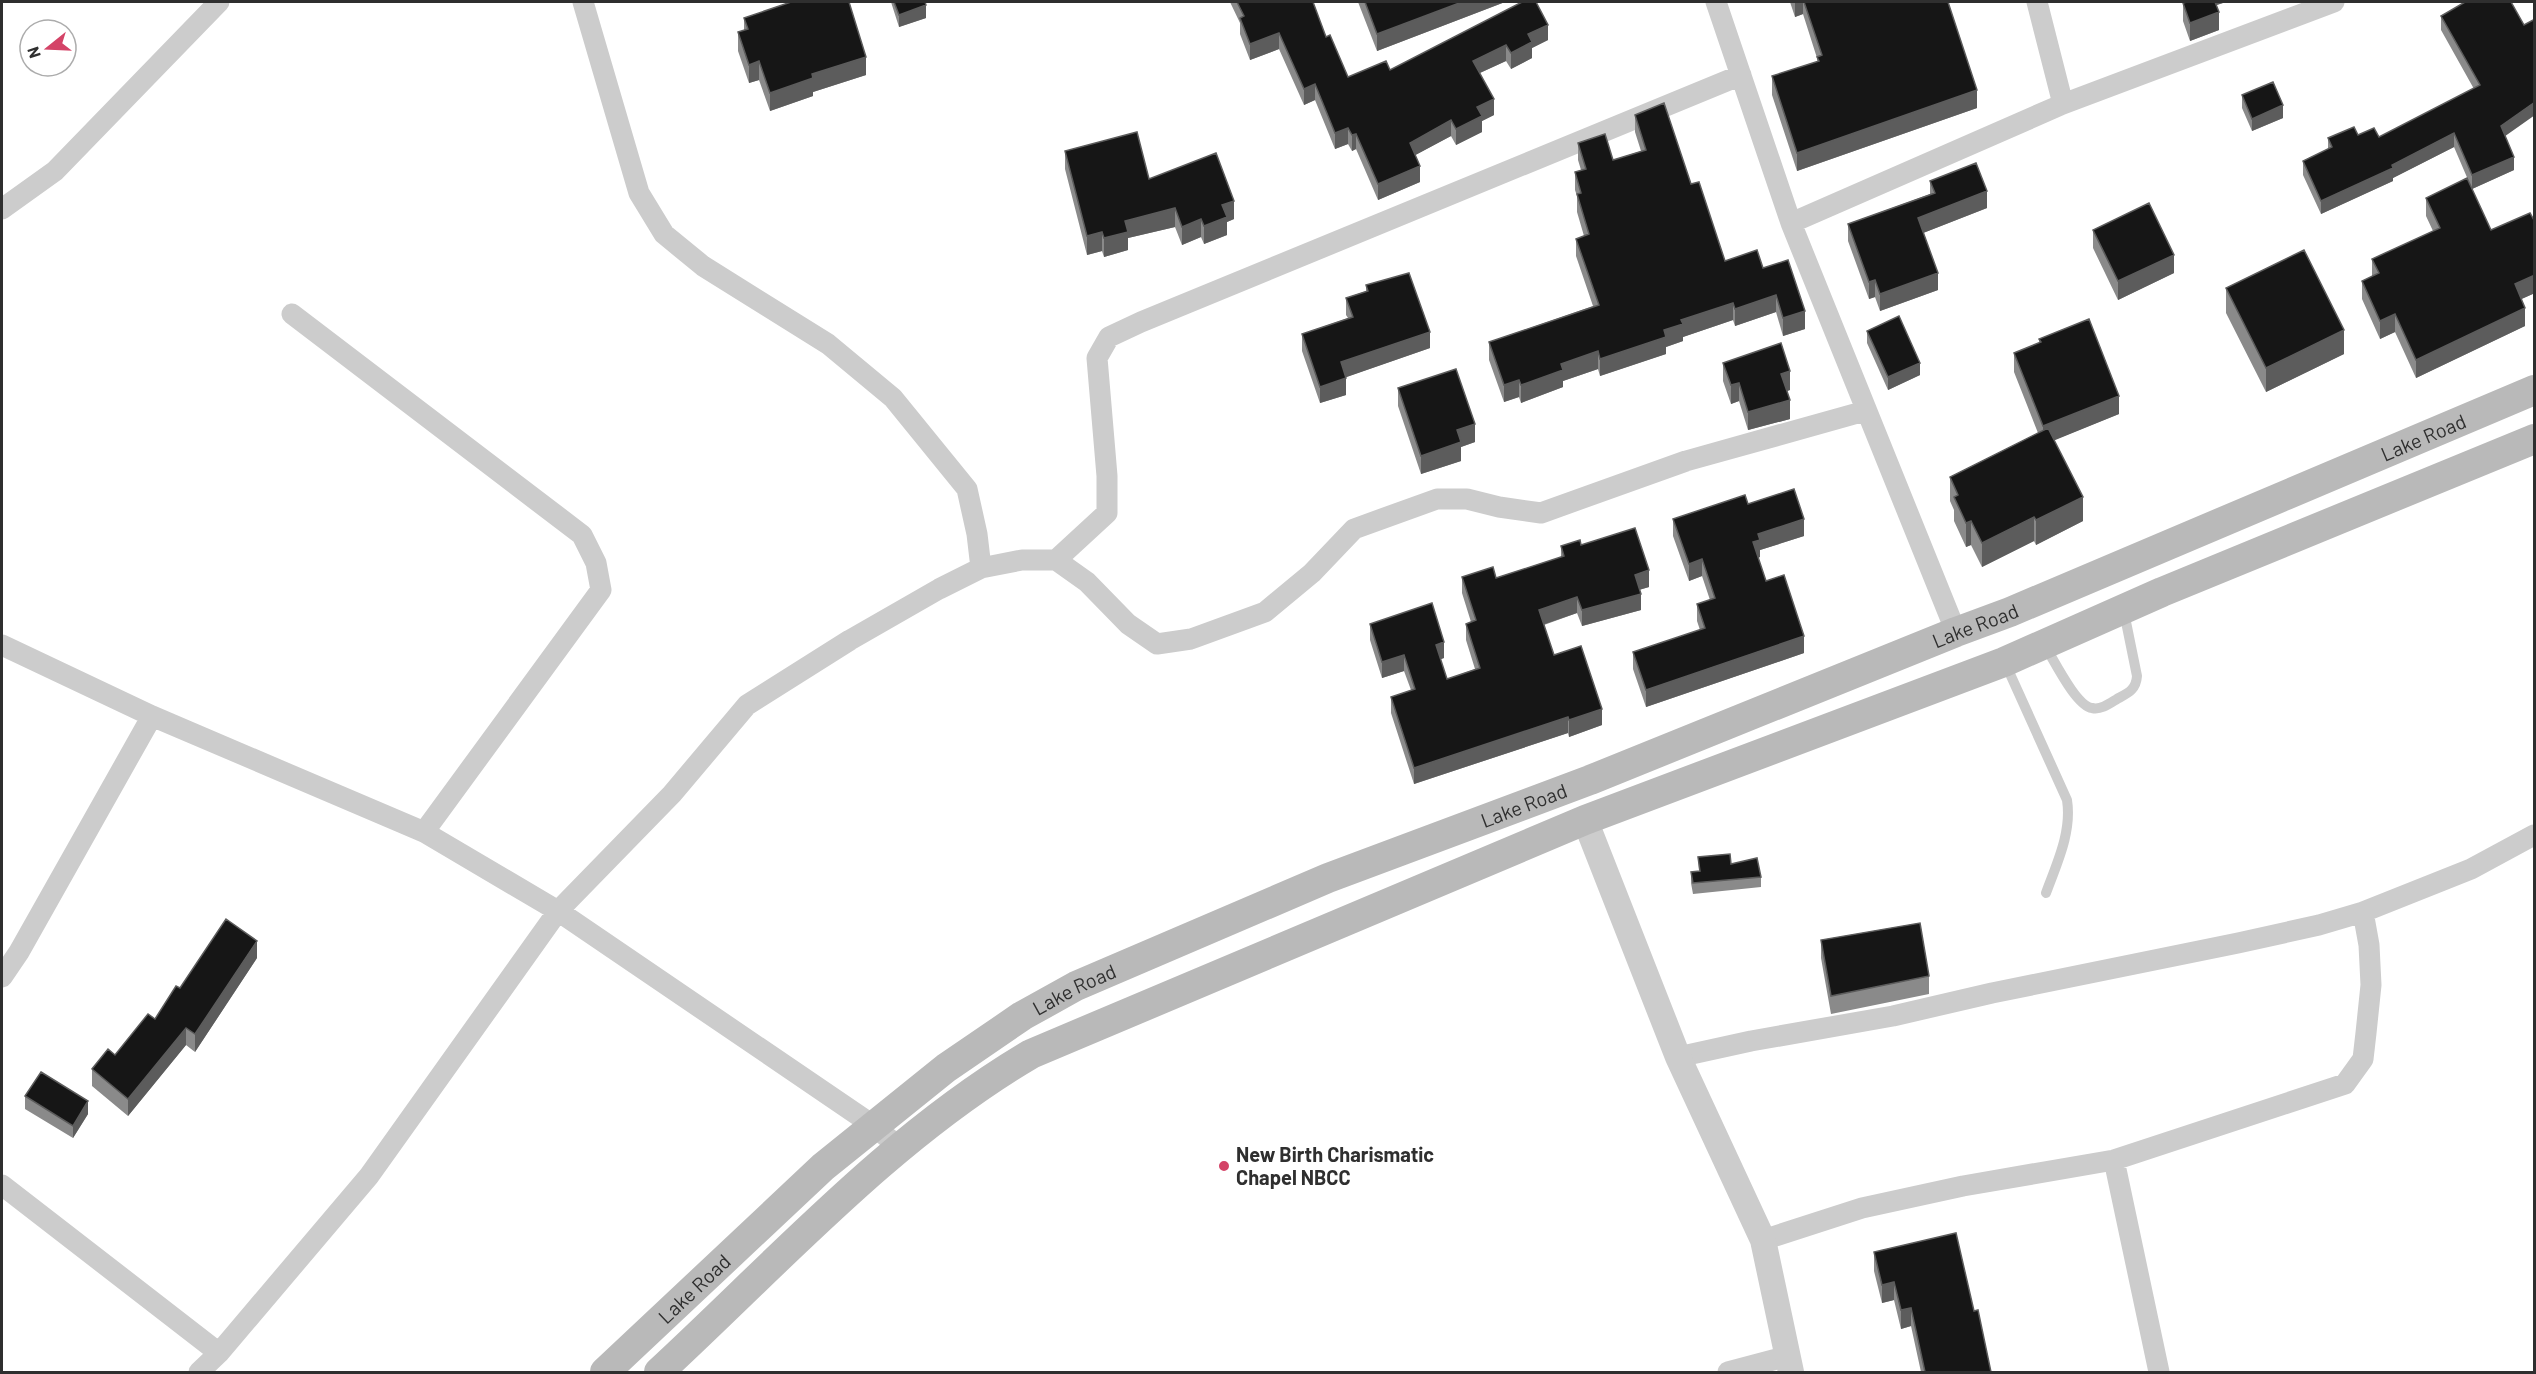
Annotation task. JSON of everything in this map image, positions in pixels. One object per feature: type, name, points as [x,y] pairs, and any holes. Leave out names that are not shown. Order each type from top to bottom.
[{"type":"main road","name":"Lake Road","points":[[605,1372],[823,1167],[946,1068],[1022,1016],[1076,987],[1328,878],[1590,780],[2010,612],[2535,390]]},
{"type":"main road","name":"Lake Road","points":[[659,1372],[827,1212],[990,1078],[1031,1054],[1078,1032],[1585,820],[2004,662],[2044,643],[2535,439]]},
{"type":"street","points":[[2,209],[56,171],[219,2]]},
{"type":"street","points":[[583,2],[639,193],[663,234],[702,266],[828,344],[893,398],[967,489],[977,534],[981,568]]},
{"type":"street","points":[[1716,2],[1791,223],[1956,632]]},
{"type":"street","points":[[2037,2],[2063,104]]},
{"type":"street","points":[[1791,223],[2063,104],[2334,2]]},
{"type":"street","points":[[1056,560],[1107,513],[1107,476],[1097,358],[1109,337],[1152,317],[1741,75]]},
{"type":"street","points":[[292,314],[582,535],[596,563],[601,590],[424,832]]},
{"type":"street","points":[[199,1372],[219,1353],[369,1176],[558,911],[672,794],[747,705],[850,640],[939,588],[981,568],[1022,560],[1056,560],[1087,582],[1128,624],[1157,644],[1191,639],[1265,612],[1312,573],[1354,530],[1437,499],[1467,499],[1499,507],[1541,513],[1686,461],[1865,411]]},
{"type":"street","points":[[2,645],[152,716],[424,832],[558,911],[874,1126],[901,1149]]},
{"type":"street","points":[[2,977],[19,952],[152,716]]},
{"type":"street","points":[[1585,820],[1678,1058],[1763,1239],[1789,1364],[1728,1372]]},
{"type":"street","points":[[1678,1058],[1750,1041],[1893,1016],[1992,993],[2319,926],[2363,912],[2471,868],[2535,834]]},
{"type":"street","points":[[1763,1239],[1862,1208],[1963,1186],[2114,1160],[2345,1084],[2363,1059],[2371,985],[2369,945],[2363,912]]},
{"type":"street","points":[[2114,1160],[2159,1372]]},
{"type":"street","points":[[2,1185],[219,1353]]},
{"type":"lane","points":[[2044,643],[2080,702],[2091,708],[2102,708],[2133,690],[2137,684],[2123,610]]},
{"type":"lane","points":[[2004,662],[2067,800],[2068,824],[2065,840],[2046,893]]},
{"type":"building","points":[[791,2],[849,2],[866,57],[812,74],[813,78],[770,93],[759,61],[749,65],[738,32],[748,29],[744,18]]},
{"type":"building","points":[[894,2],[925,2],[926,5],[899,15]]},
{"type":"building","points":[[1237,2],[1313,2],[1326,37],[1330,35],[1348,77],[1386,61],[1390,70],[1522,2],[1536,2],[1548,25],[1528,34],[1532,42],[1511,53],[1506,45],[1473,61],[1494,99],[1477,107],[1482,116],[1456,129],[1451,120],[1410,143],[1420,166],[1378,184],[1356,134],[1352,135],[1348,128],[1335,133],[1315,84],[1304,89],[1279,33],[1250,44],[1240,18],[1244,16]]},
{"type":"building","points":[[1365,2],[1462,2],[1377,34]]},
{"type":"building","points":[[1804,2],[1948,2],[1977,90],[1797,153],[1772,76],[1819,61],[1817,57],[1822,55]]},
{"type":"building","points":[[2215,2],[2219,12],[2190,23],[2183,3]]},
{"type":"building","points":[[2465,2],[2511,2],[2524,25],[2535,19],[2535,102],[2501,126],[2514,157],[2472,175],[2454,133],[2392,165],[2393,168],[2321,201],[2303,161],[2332,147],[2328,138],[2354,127],[2358,135],[2374,128],[2379,137],[2480,85],[2441,16]]},
{"type":"building","points":[[2273,82],[2283,105],[2252,119],[2242,95]]},
{"type":"building","points":[[1664,103],[1691,184],[1699,182],[1725,261],[1757,250],[1763,268],[1788,260],[1805,311],[1783,318],[1776,295],[1735,309],[1733,303],[1681,320],[1683,324],[1664,330],[1666,337],[1600,359],[1598,351],[1561,364],[1563,370],[1521,385],[1519,380],[1504,385],[1489,342],[1599,305],[1576,239],[1589,234],[1577,194],[1581,193],[1575,172],[1586,169],[1578,143],[1605,134],[1613,160],[1646,150],[1635,115]]},
{"type":"building","points":[[1137,132],[1149,179],[1216,153],[1234,201],[1222,205],[1227,217],[1204,226],[1201,219],[1182,227],[1175,208],[1125,221],[1128,232],[1104,238],[1102,232],[1087,236],[1065,151]]},
{"type":"building","points":[[1976,163],[1987,191],[1918,218],[1938,273],[1880,294],[1875,280],[1869,282],[1848,224],[1935,193],[1930,181]]},
{"type":"building","points":[[2467,178],[2491,230],[2530,213],[2535,222],[2535,275],[2515,284],[2525,308],[2416,360],[2395,314],[2380,321],[2362,281],[2379,273],[2372,259],[2440,228],[2426,198]]},
{"type":"building","points":[[2149,203],[2174,255],[2118,281],[2093,230]]},
{"type":"building","points":[[2304,250],[2344,330],[2266,368],[2226,288]]},
{"type":"building","points":[[1409,273],[1430,332],[1341,362],[1346,378],[1320,387],[1302,334],[1353,317],[1346,298],[1368,291],[1366,285]]},
{"type":"building","points":[[1899,316],[1920,363],[1888,377],[1867,331]]},
{"type":"building","points":[[2089,319],[2119,396],[2043,426],[2014,353],[2041,342],[2039,339]]},
{"type":"building","points":[[1781,343],[1790,371],[1781,374],[1790,400],[1748,412],[1739,383],[1731,385],[1723,363]]},
{"type":"building","points":[[1456,369],[1475,424],[1457,430],[1461,442],[1421,456],[1398,388]]},
{"type":"building","points":[[2048,428],[2083,497],[2036,520],[2034,517],[1982,543],[1971,521],[1966,523],[1954,497],[1958,495],[1950,477]]},
{"type":"building","points":[[1794,489],[1804,519],[1758,534],[1760,540],[1753,542],[1766,581],[1784,575],[1804,636],[1646,690],[1633,652],[1705,628],[1697,604],[1715,598],[1702,559],[1689,564],[1673,519],[1745,495],[1748,504]]},
{"type":"building","points":[[1635,528],[1649,570],[1635,575],[1641,594],[1582,610],[1577,597],[1539,610],[1554,655],[1581,646],[1602,709],[1569,720],[1568,717],[1414,768],[1391,697],[1415,689],[1404,655],[1382,662],[1370,624],[1432,603],[1444,642],[1436,645],[1447,679],[1480,668],[1466,624],[1476,620],[1462,577],[1493,567],[1496,578],[1564,556],[1561,546],[1580,540],[1581,545]]},
{"type":"building","points":[[1730,854],[1731,864],[1757,858],[1761,877],[1693,883],[1691,872],[1700,871],[1698,857]]},
{"type":"building","points":[[226,919],[257,941],[195,1034],[186,1028],[128,1099],[92,1069],[108,1049],[115,1055],[148,1014],[155,1019],[176,986],[180,988]]},
{"type":"building","points":[[1920,923],[1929,976],[1831,996],[1821,940]]},
{"type":"building","points":[[41,1072],[88,1101],[73,1126],[25,1096]]},
{"type":"building","points":[[1956,1233],[1974,1311],[1978,1310],[1991,1372],[1925,1372],[1911,1308],[1901,1310],[1894,1282],[1882,1285],[1874,1252]]},
{"type":"place","name":"New Birth Charismatic Chapel NBCC","points":[[1224,1166]]}]
